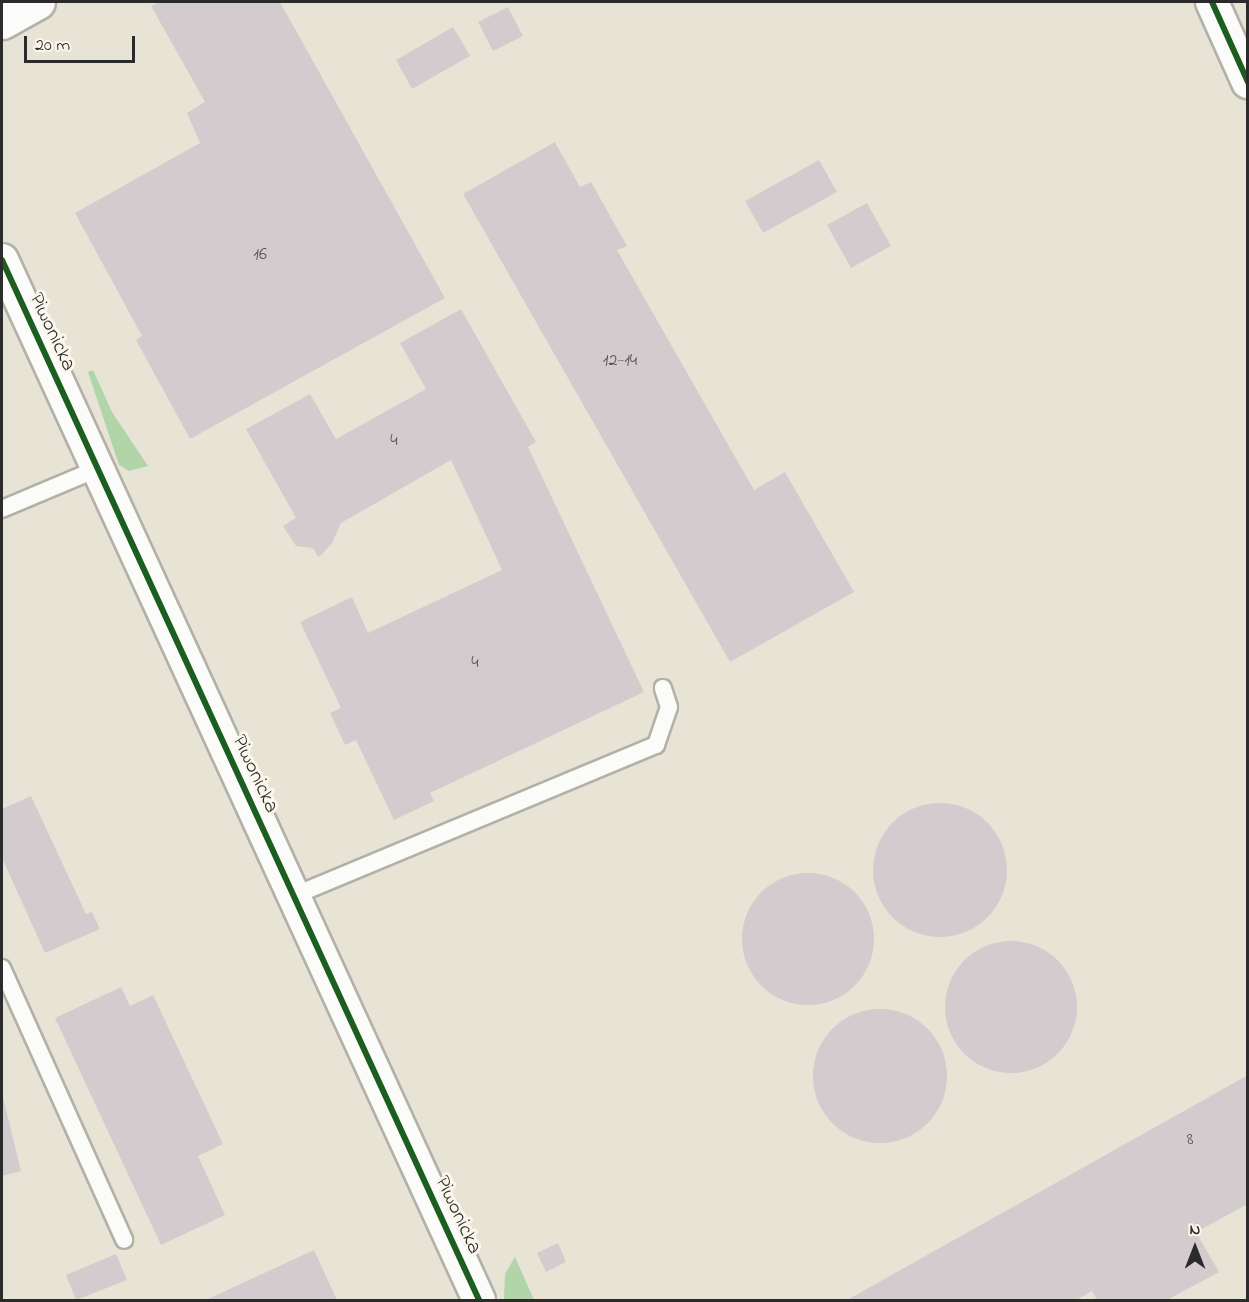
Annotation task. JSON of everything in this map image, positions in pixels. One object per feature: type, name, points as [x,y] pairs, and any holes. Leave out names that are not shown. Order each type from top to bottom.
[{"type":"street","points":[[1212,2],[1248,82]]},
{"type":"street","points":[[2,22],[33,3]]},
{"type":"street","name":"Piwonicka","points":[[2,260],[479,1300]]},
{"type":"lane","points":[[2,509],[97,469]]},
{"type":"lane","points":[[293,896],[656,745],[669,707],[663,688]]},
{"type":"lane","points":[[2,968],[124,1240]]},
{"type":"green space","points":[[93,370],[112,412],[148,466],[129,471],[119,465],[88,372]]},
{"type":"green space","points":[[515,1257],[534,1300],[504,1300],[505,1274]]},
{"type":"building","points":[[159,2],[280,2],[445,298],[190,439],[136,340],[142,336],[75,213],[200,143],[187,113],[205,102],[151,6]]},
{"type":"building","points":[[508,7],[523,36],[493,51],[478,22]]},
{"type":"building","points":[[453,27],[470,56],[412,89],[396,60]]},
{"type":"building","points":[[555,142],[580,187],[591,182],[627,246],[617,250],[754,490],[785,472],[854,592],[730,662],[463,194]]},
{"type":"building","points":[[819,160],[837,192],[763,233],[745,201]]},
{"type":"building","points":[[867,203],[891,246],[851,268],[827,225]]},
{"type":"building","points":[[461,309],[536,442],[528,447],[644,692],[430,793],[434,801],[394,820],[356,740],[345,745],[330,713],[341,708],[300,622],[352,597],[368,633],[502,570],[451,460],[341,523],[332,543],[318,557],[313,548],[296,546],[283,526],[296,518],[246,429],[310,394],[336,439],[426,389],[400,343]]},
{"type":"building","points":[[31,796],[86,914],[92,912],[100,929],[45,953],[2,858],[2,809]]},
{"type":"building","points":[[940,803],[965,809],[987,823],[1001,845],[1007,870],[1001,895],[987,917],[965,931],[940,937],[915,931],[893,917],[879,895],[873,870],[879,845],[893,823],[915,809]]},
{"type":"building","points":[[808,873],[833,878],[855,892],[869,914],[874,939],[869,964],[855,986],[833,1000],[808,1005],[783,1000],[761,986],[747,964],[742,939],[747,914],[761,892],[783,878]]},
{"type":"building","points":[[1011,941],[1036,946],[1058,960],[1072,982],[1077,1007],[1072,1032],[1058,1054],[1036,1068],[1011,1073],[986,1068],[964,1054],[950,1032],[945,1007],[950,982],[964,960],[986,946]]},
{"type":"building","points":[[121,987],[130,1006],[153,995],[223,1144],[198,1156],[225,1215],[161,1245],[55,1018]]},
{"type":"building","points":[[880,1009],[905,1015],[927,1029],[941,1051],[947,1076],[941,1101],[927,1123],[905,1137],[880,1143],[855,1137],[833,1123],[819,1101],[813,1076],[819,1051],[833,1029],[855,1015]]},
{"type":"building","points":[[1248,1075],[1248,1204],[1196,1232],[1219,1272],[1167,1300],[1097,1300],[1092,1291],[1076,1300],[847,1300]]},
{"type":"building","points":[[2,1093],[21,1171],[2,1176]]},
{"type":"building","points":[[558,1243],[566,1262],[546,1272],[537,1253]]},
{"type":"building","points":[[314,1250],[337,1300],[206,1300]]},
{"type":"building","points":[[116,1254],[127,1280],[76,1300],[66,1275]]},
{"type":"cycle path","points":[[1212,2],[1248,82]]},
{"type":"cycle path","points":[[2,260],[479,1300]]}]
